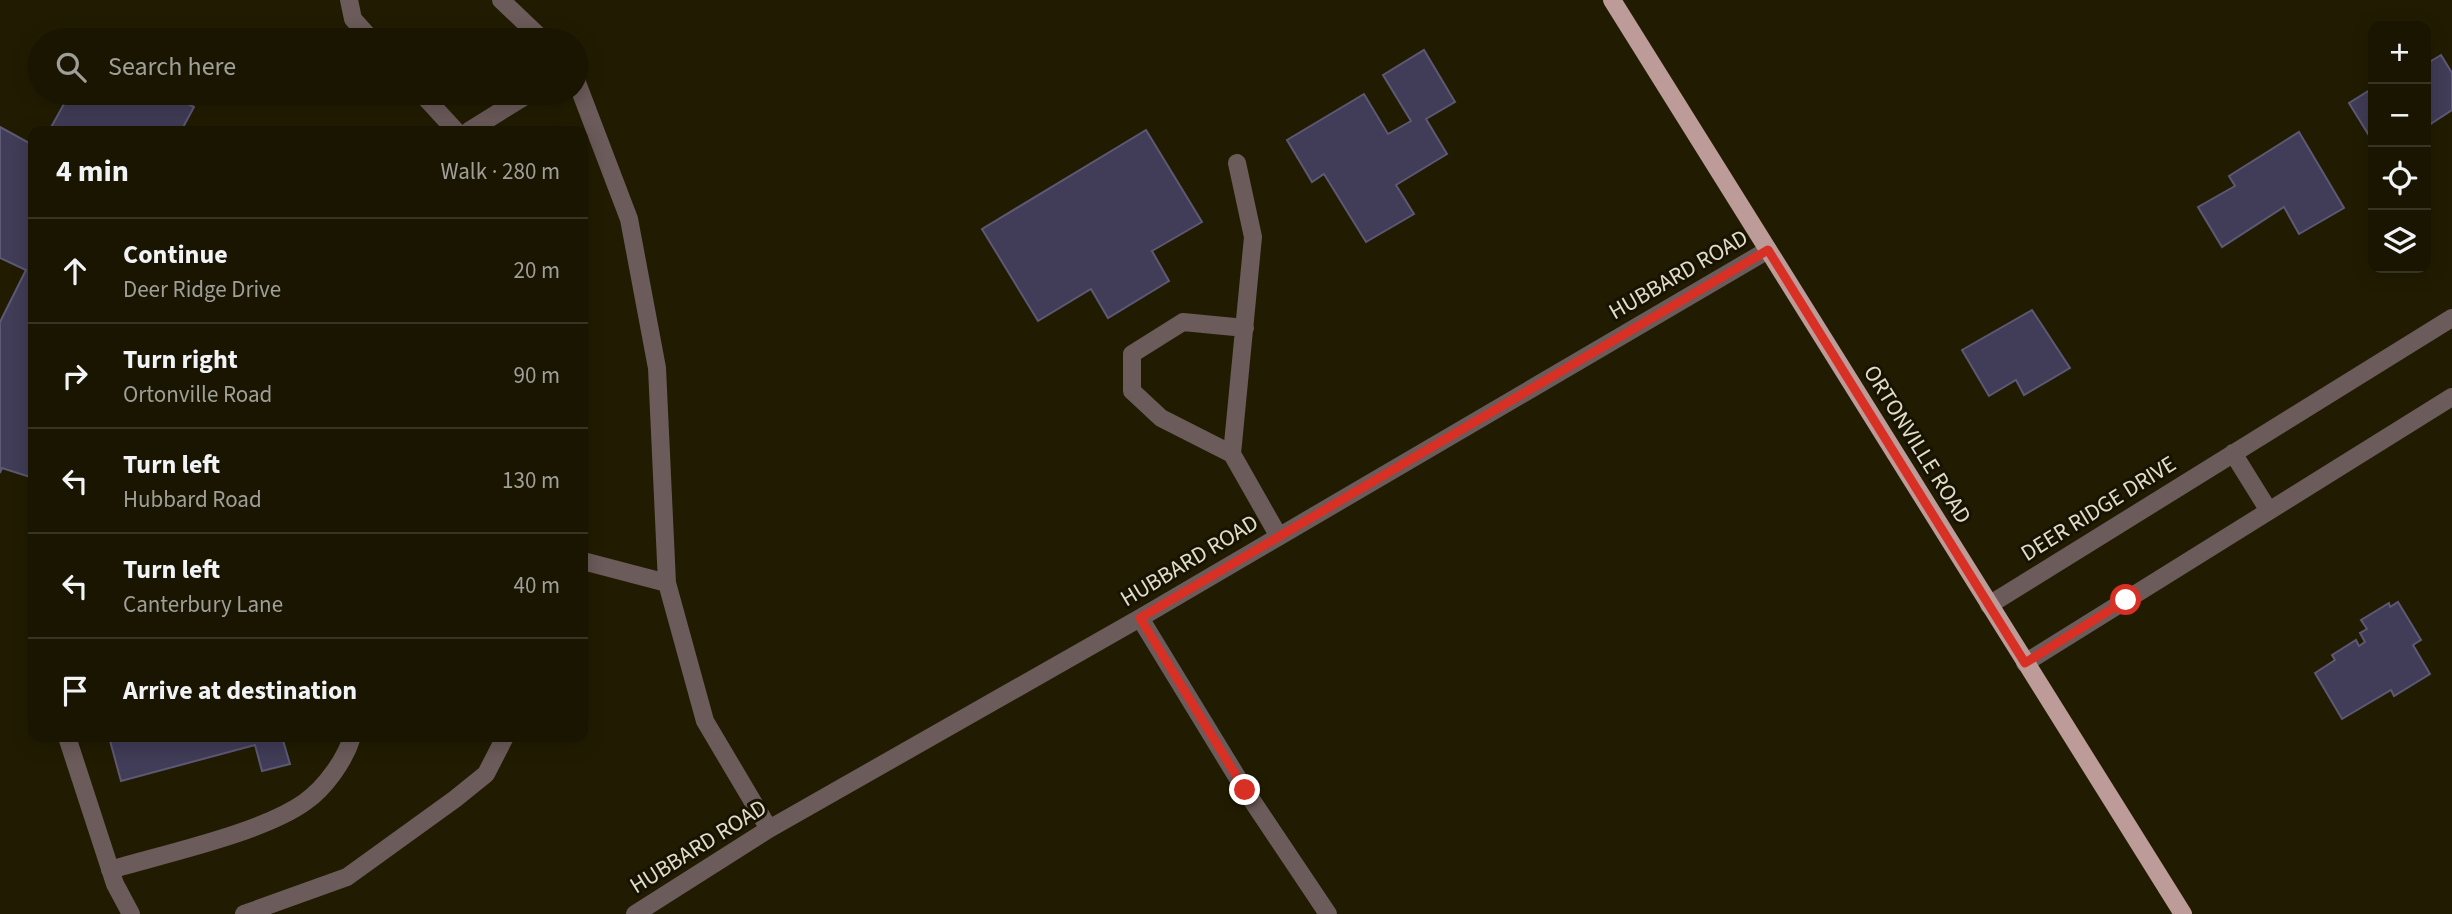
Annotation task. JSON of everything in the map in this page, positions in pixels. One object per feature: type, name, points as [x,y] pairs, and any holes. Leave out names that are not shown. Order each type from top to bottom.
[{"type":"main road","name":"ORTONVILLE ROAD","points":[[1612,0],[2183,914]]},
{"type":"street","points":[[349,0],[353,19],[362,28]]},
{"type":"street","points":[[501,0],[530,28]]},
{"type":"street","points":[[432,105],[451,126]]},
{"type":"street","points":[[477,126],[511,105]]},
{"type":"street","points":[[586,105],[629,219],[657,368],[667,583],[705,721],[769,829]]},
{"type":"street","points":[[1231,454],[1253,237],[1237,163]]},
{"type":"street","name":"HUBBARD ROAD","points":[[635,914],[769,829],[1140,618],[1768,250]]},
{"type":"street","name":"DEER RIDGE DRIVE","points":[[1989,605],[2452,318]]},
{"type":"street","points":[[1245,328],[1182,322],[1132,354],[1132,391],[1161,418],[1231,454],[1278,535]]},
{"type":"street","points":[[2025,663],[2452,397]]},
{"type":"street","points":[[2233,453],[2269,511]]},
{"type":"street","points":[[588,562],[667,583]]},
{"type":"street","points":[[1140,618],[1245,790],[1328,914]]},
{"type":"street","points":[[69,742],[110,870],[131,914]]},
{"type":"street","points":[[110,870],[269,821],[306,802],[334,771],[349,742]]},
{"type":"street","points":[[244,914],[347,877],[486,774],[502,742]]},
{"type":"building","points":[[1424,50],[1455,102],[1426,119],[1447,154],[1396,185],[1414,214],[1366,242],[1324,174],[1312,182],[1287,140],[1364,94],[1388,134],[1411,121],[1383,75]]},
{"type":"building","points":[[2441,55],[2452,73],[2452,110],[2431,124],[2431,84],[2431,61]]},
{"type":"building","points":[[2368,91],[2368,134],[2349,103]]},
{"type":"building","points":[[63,105],[194,107],[184,126],[52,126]]},
{"type":"building","points":[[0,127],[28,142],[28,476],[2,468],[0,473],[0,322],[26,270],[0,258]]},
{"type":"building","points":[[1146,130],[1202,222],[1152,251],[1169,281],[1108,318],[1091,289],[1038,321],[982,229]]},
{"type":"building","points":[[2299,132],[2344,208],[2299,234],[2284,207],[2222,247],[2198,207],[2235,186],[2229,176]]},
{"type":"building","points":[[2032,310],[2070,368],[2024,395],[2016,380],[1989,396],[1962,350]]},
{"type":"building","points":[[2398,602],[2421,640],[2413,645],[2430,674],[2394,696],[2391,690],[2342,719],[2315,673],[2335,660],[2332,655],[2356,640],[2359,646],[2365,642],[2360,633],[2367,629],[2361,620],[2389,603],[2390,607]]},
{"type":"building","points":[[110,742],[283,742],[290,764],[262,771],[255,745],[121,781]]},
{"type":"route","points":[[1245,790],[1140,618],[1768,250],[2025,663],[2126,600]]}]
